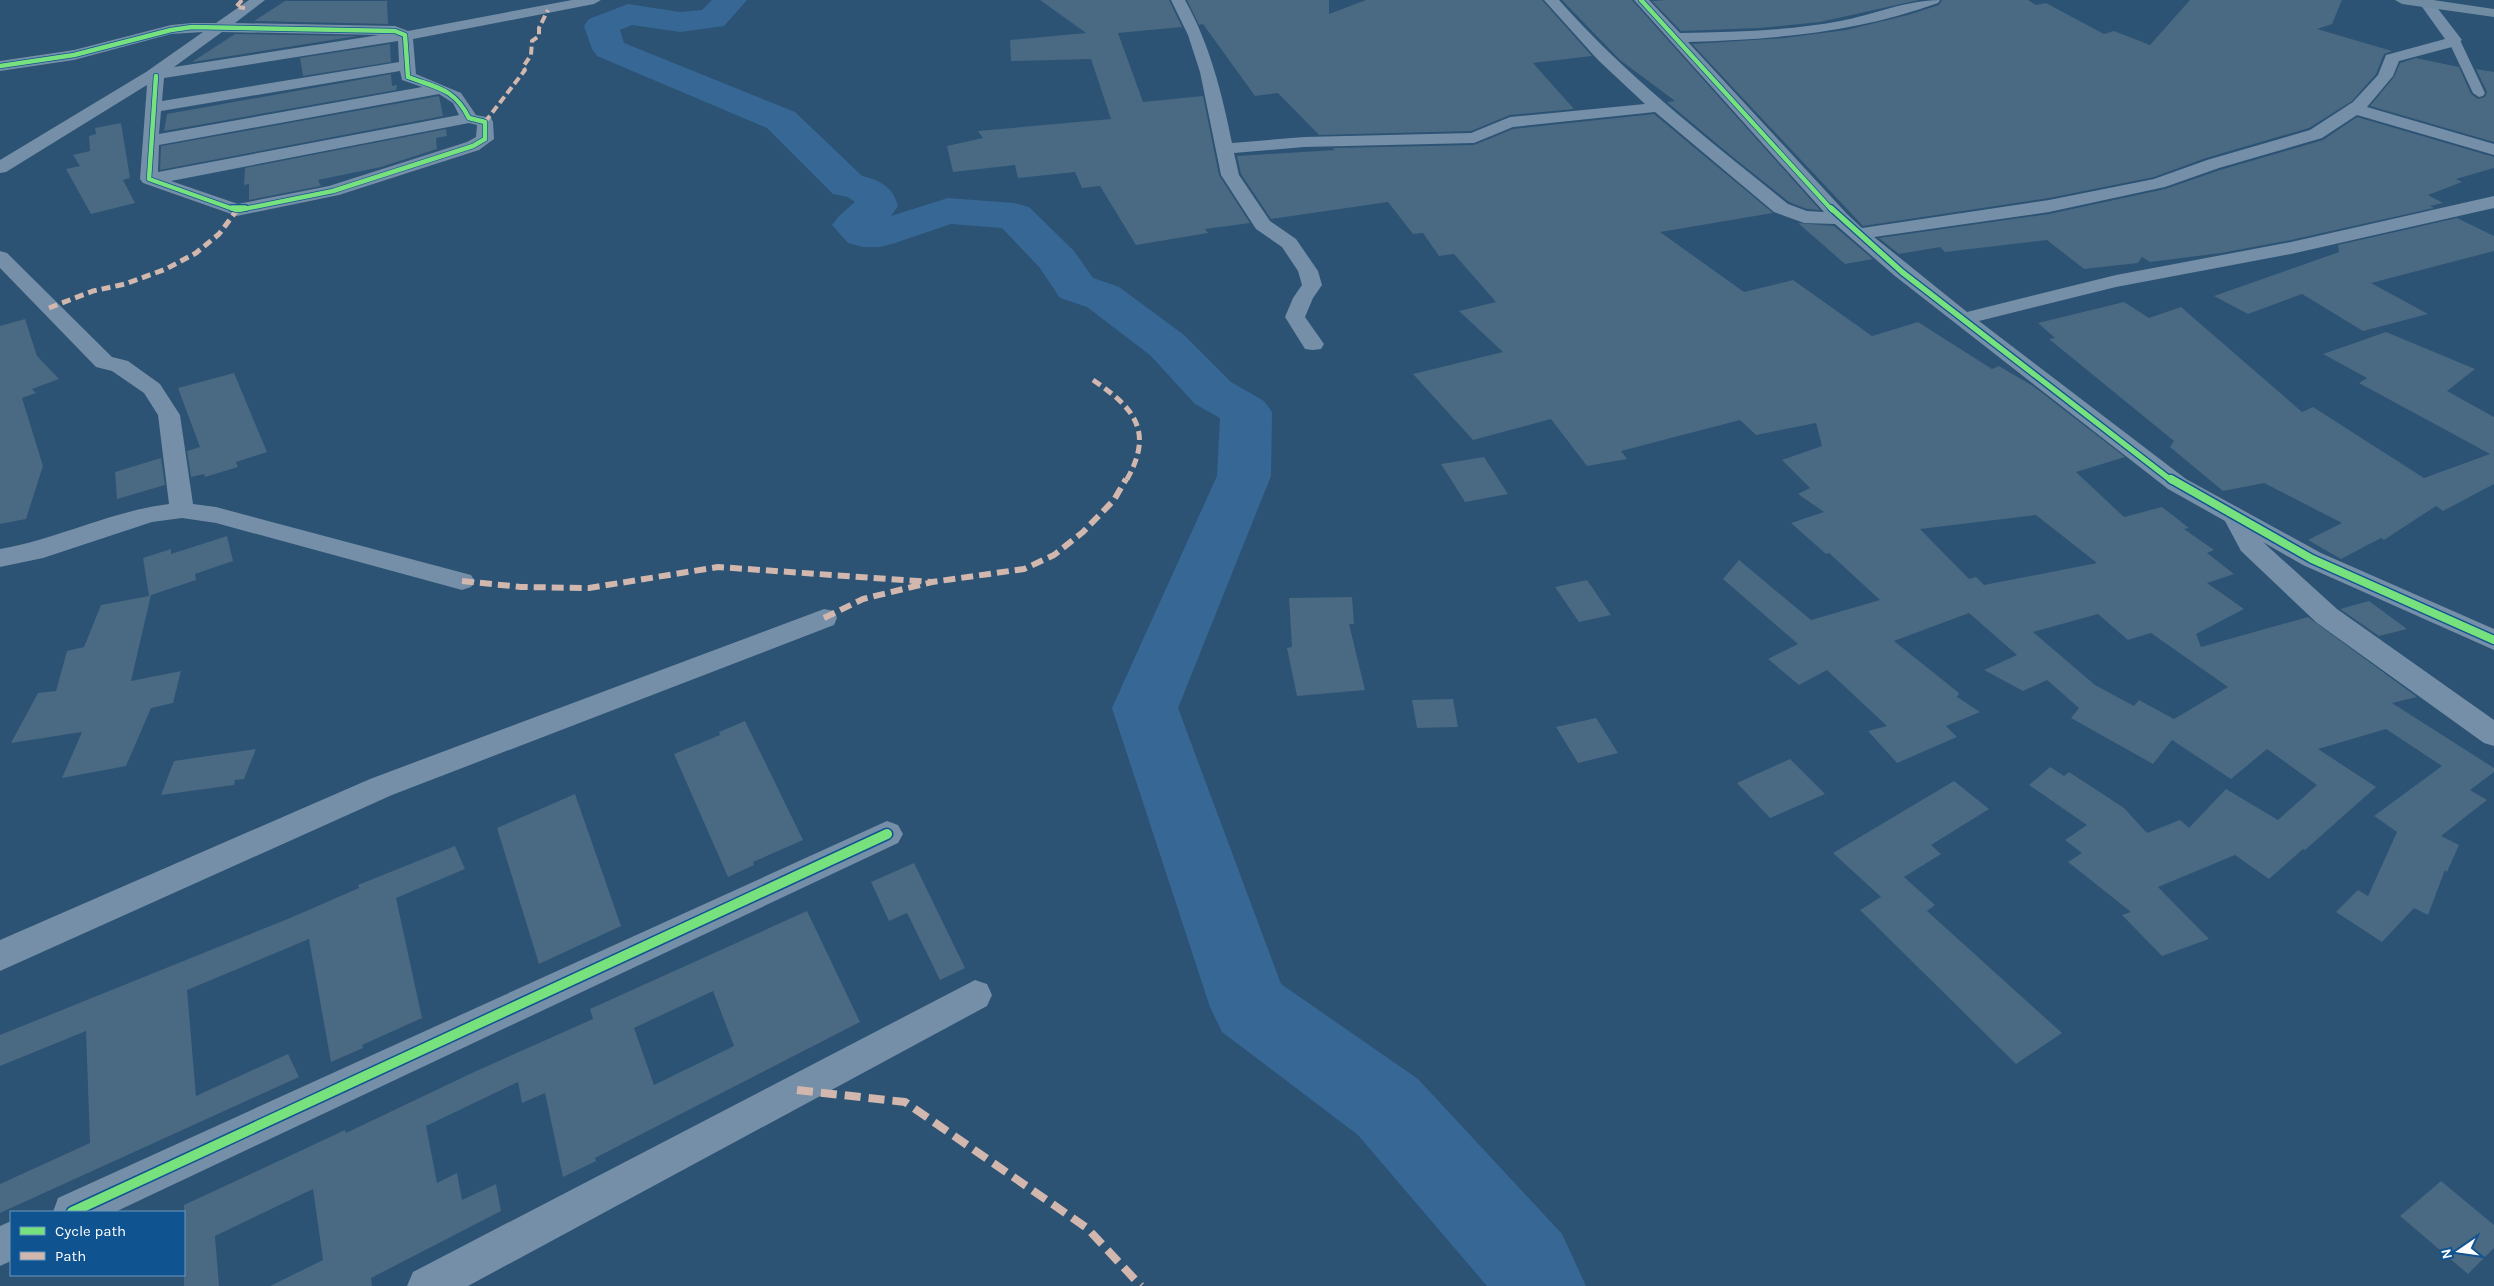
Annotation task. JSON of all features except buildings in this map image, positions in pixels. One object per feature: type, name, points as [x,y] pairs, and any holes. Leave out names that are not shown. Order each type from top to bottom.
[{"type":"street","points":[[0,168],[154,76],[218,27],[258,0]]},
{"type":"street","points":[[154,76],[405,35],[594,0]]},
{"type":"street","points":[[1178,0],[1187,17],[1209,78],[1230,175],[1263,225],[1289,243],[1308,271],[1312,284],[1303,298],[1295,317],[1313,344]]},
{"type":"street","points":[[1551,0],[1569,22],[1660,107],[1781,208],[1804,217],[1840,218]]},
{"type":"street","points":[[1642,0],[1840,218],[1902,272],[2178,484],[2312,559],[2494,640]]},
{"type":"street","points":[[1677,38],[1773,34],[1829,29],[1871,21],[1932,0]]},
{"type":"street","points":[[2402,0],[2494,13]]},
{"type":"street","points":[[1858,234],[2049,206],[2159,183],[2214,164],[2316,134],[2355,109],[2375,90],[2385,76],[2392,58],[2447,44],[2454,40],[2427,4]]},
{"type":"street","points":[[0,66],[74,54],[171,30],[192,27],[395,31],[405,35]]},
{"type":"street","points":[[405,35],[408,76],[424,85],[443,88],[459,98],[469,118]]},
{"type":"street","points":[[153,107],[407,65]]},
{"type":"street","points":[[149,179],[154,76]]},
{"type":"street","points":[[150,141],[443,88]]},
{"type":"street","points":[[1224,149],[1304,142],[1474,138],[1510,122],[1660,107]]},
{"type":"street","points":[[2355,109],[2494,150]]},
{"type":"street","points":[[469,118],[485,122],[485,139],[473,146],[333,192],[237,210],[149,179],[469,118]]},
{"type":"street","points":[[1964,319],[2116,281],[2291,248],[2494,202]]},
{"type":"street","points":[[0,257],[104,362],[120,366],[152,389],[169,415],[182,510]]},
{"type":"street","points":[[0,558],[34,552],[149,514],[182,510],[216,515],[462,581]]},
{"type":"street","points":[[2236,518],[2250,546],[2327,616],[2494,735]]},
{"type":"street","points":[[0,576],[34,552]]},
{"type":"street","points":[[0,956],[381,787],[824,618]]},
{"type":"street","points":[[74,1211],[887,834]]},
{"type":"street","points":[[427,1286],[975,995]]},
{"type":"lane","points":[[2454,40],[2479,93]]},
{"type":"waterway","points":[[731,0],[712,19],[680,22],[628,14],[601,26],[609,49],[781,120],[848,185],[862,188],[875,197],[877,206],[854,225],[863,234],[880,234],[948,211],[1014,216],[1058,260],[1076,288],[1103,297],[1167,345],[1213,393],[1246,412],[1244,476],[1145,708],[1250,1007],[1388,1107],[1530,1266],[1540,1286]]},
{"type":"marked path","points":[[242,0],[236,7],[245,8]]},
{"type":"marked path","points":[[485,122],[525,70],[523,67],[531,55],[532,41],[539,36],[539,28],[548,10]]},
{"type":"marked path","points":[[49,308],[93,291],[125,284],[166,269],[196,253],[219,234],[237,210]]},
{"type":"marked path","points":[[824,618],[863,599],[932,582],[1024,569],[1054,555],[1083,532],[1114,500],[1130,473],[1140,440],[1137,421],[1119,398],[1093,380]]},
{"type":"marked path","points":[[462,581],[521,587],[589,588],[659,575],[718,567],[932,582]]},
{"type":"marked path","points":[[797,1090],[905,1102],[1087,1228],[1141,1286]]},
{"type":"cycle path","points":[[1641,0],[1840,218],[1902,272],[2177,484],[2312,559],[2494,640]]},
{"type":"cycle path","points":[[0,66],[74,55],[171,30],[192,27],[395,31],[405,35],[408,77],[443,89],[455,96],[462,104],[469,118],[485,122],[485,139],[473,146],[333,191],[237,210],[149,179],[150,141],[156,76]]},
{"type":"cycle path","points":[[74,1211],[887,834]]}]
